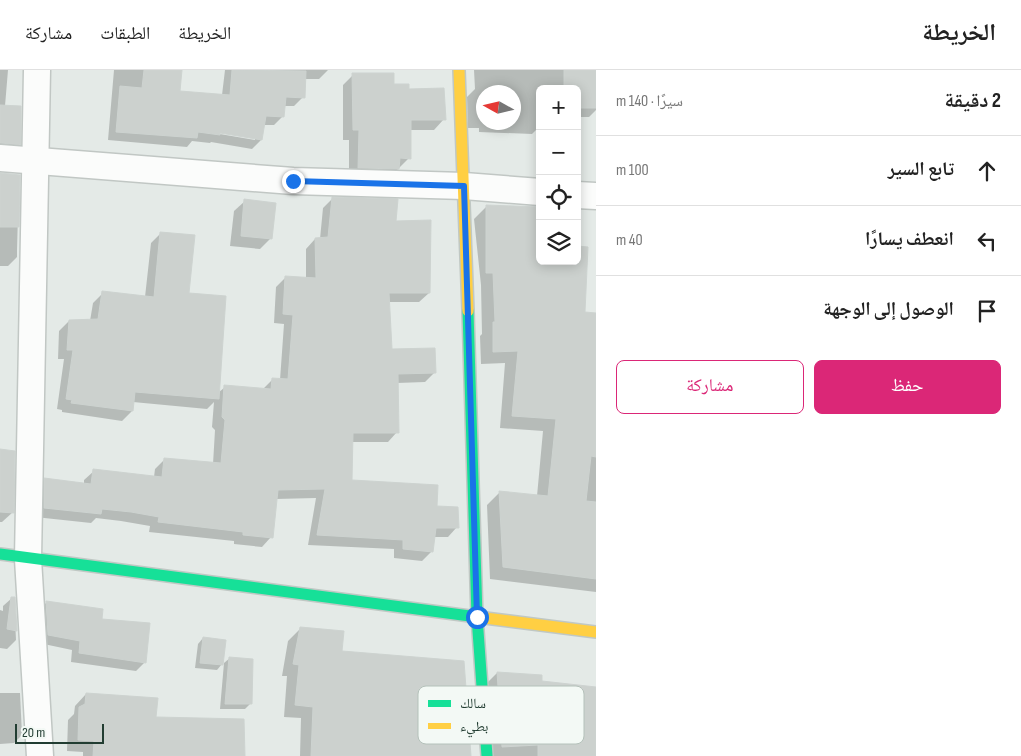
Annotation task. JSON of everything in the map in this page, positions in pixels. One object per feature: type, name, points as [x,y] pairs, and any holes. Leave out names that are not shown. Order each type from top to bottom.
[{"type":"street","points":[[36,70],[28,559],[40,756]]},
{"type":"street","points":[[459,70],[477,617],[482,686]]},
{"type":"street","points":[[0,158],[293,181],[464,186],[536,192]]},
{"type":"street","points":[[581,195],[596,196]]},
{"type":"street","points":[[0,554],[596,632]]},
{"type":"building","points":[[144,70],[182,70],[180,91],[230,95],[232,70],[306,71],[305,98],[286,97],[284,117],[266,116],[262,140],[220,133],[220,135],[198,132],[197,138],[116,132],[120,86],[142,88]]},
{"type":"building","points":[[564,70],[596,70],[596,108],[581,108],[581,85],[564,85]]},
{"type":"building","points":[[352,73],[394,73],[394,84],[409,84],[409,89],[444,88],[446,120],[411,120],[411,159],[400,158],[399,169],[358,168],[359,130],[353,130]]},
{"type":"building","points":[[0,105],[21,106],[21,145],[0,143]]},
{"type":"building","points":[[0,173],[20,175],[19,227],[0,227]]},
{"type":"building","points":[[332,197],[398,199],[396,221],[431,220],[430,293],[389,293],[392,349],[435,348],[436,373],[398,374],[399,433],[353,433],[352,480],[438,485],[437,506],[458,507],[459,528],[436,528],[433,552],[403,549],[403,540],[317,535],[325,489],[278,490],[273,538],[243,535],[243,532],[158,522],[159,517],[131,512],[102,509],[101,514],[44,508],[44,478],[91,484],[93,469],[162,477],[164,458],[221,463],[225,420],[222,417],[224,385],[271,389],[272,378],[288,379],[293,315],[283,314],[285,276],[316,278],[315,238],[328,237]]},
{"type":"building","points":[[244,199],[276,203],[272,239],[241,236]]},
{"type":"building","points":[[486,205],[536,207],[536,265],[581,265],[581,246],[588,247],[585,312],[596,313],[596,457],[591,456],[586,501],[596,502],[596,579],[503,567],[499,491],[548,496],[556,419],[512,416],[518,351],[493,352],[493,322],[495,322],[493,273],[486,273]]},
{"type":"building","points":[[160,232],[195,235],[189,293],[226,296],[219,399],[135,392],[133,411],[71,403],[72,400],[66,399],[73,350],[67,350],[69,320],[98,319],[102,291],[154,297]]},
{"type":"building","points":[[0,449],[15,451],[14,513],[0,512]]},
{"type":"building","points":[[11,597],[15,597],[17,631],[7,629]]},
{"type":"building","points":[[46,601],[103,609],[102,619],[150,623],[146,663],[79,653],[80,641],[48,635]]},
{"type":"building","points":[[300,627],[344,631],[342,651],[464,661],[466,686],[418,686],[418,744],[470,744],[471,756],[311,756],[313,707],[295,705],[299,665],[293,664]]},
{"type":"building","points":[[203,637],[226,640],[223,665],[200,663]]},
{"type":"building","points":[[229,657],[253,659],[252,704],[225,704]]},
{"type":"building","points":[[497,672],[542,675],[542,681],[596,687],[596,756],[538,756],[538,745],[502,747],[502,744],[584,744],[584,686],[498,686]]},
{"type":"building","points":[[86,693],[158,698],[156,717],[244,719],[245,756],[93,756],[94,741],[78,740],[79,707],[85,704]]},
{"type":"traffic: fast","points":[[468,311],[477,617],[482,686]]},
{"type":"traffic: fast","points":[[0,554],[485,618]]},
{"type":"traffic: fast","points":[[486,744],[487,756]]},
{"type":"traffic: slow","points":[[459,70],[468,311]]},
{"type":"traffic: slow","points":[[485,618],[596,632]]},
{"type":"route","points":[[293,181],[464,186],[477,617]]}]
